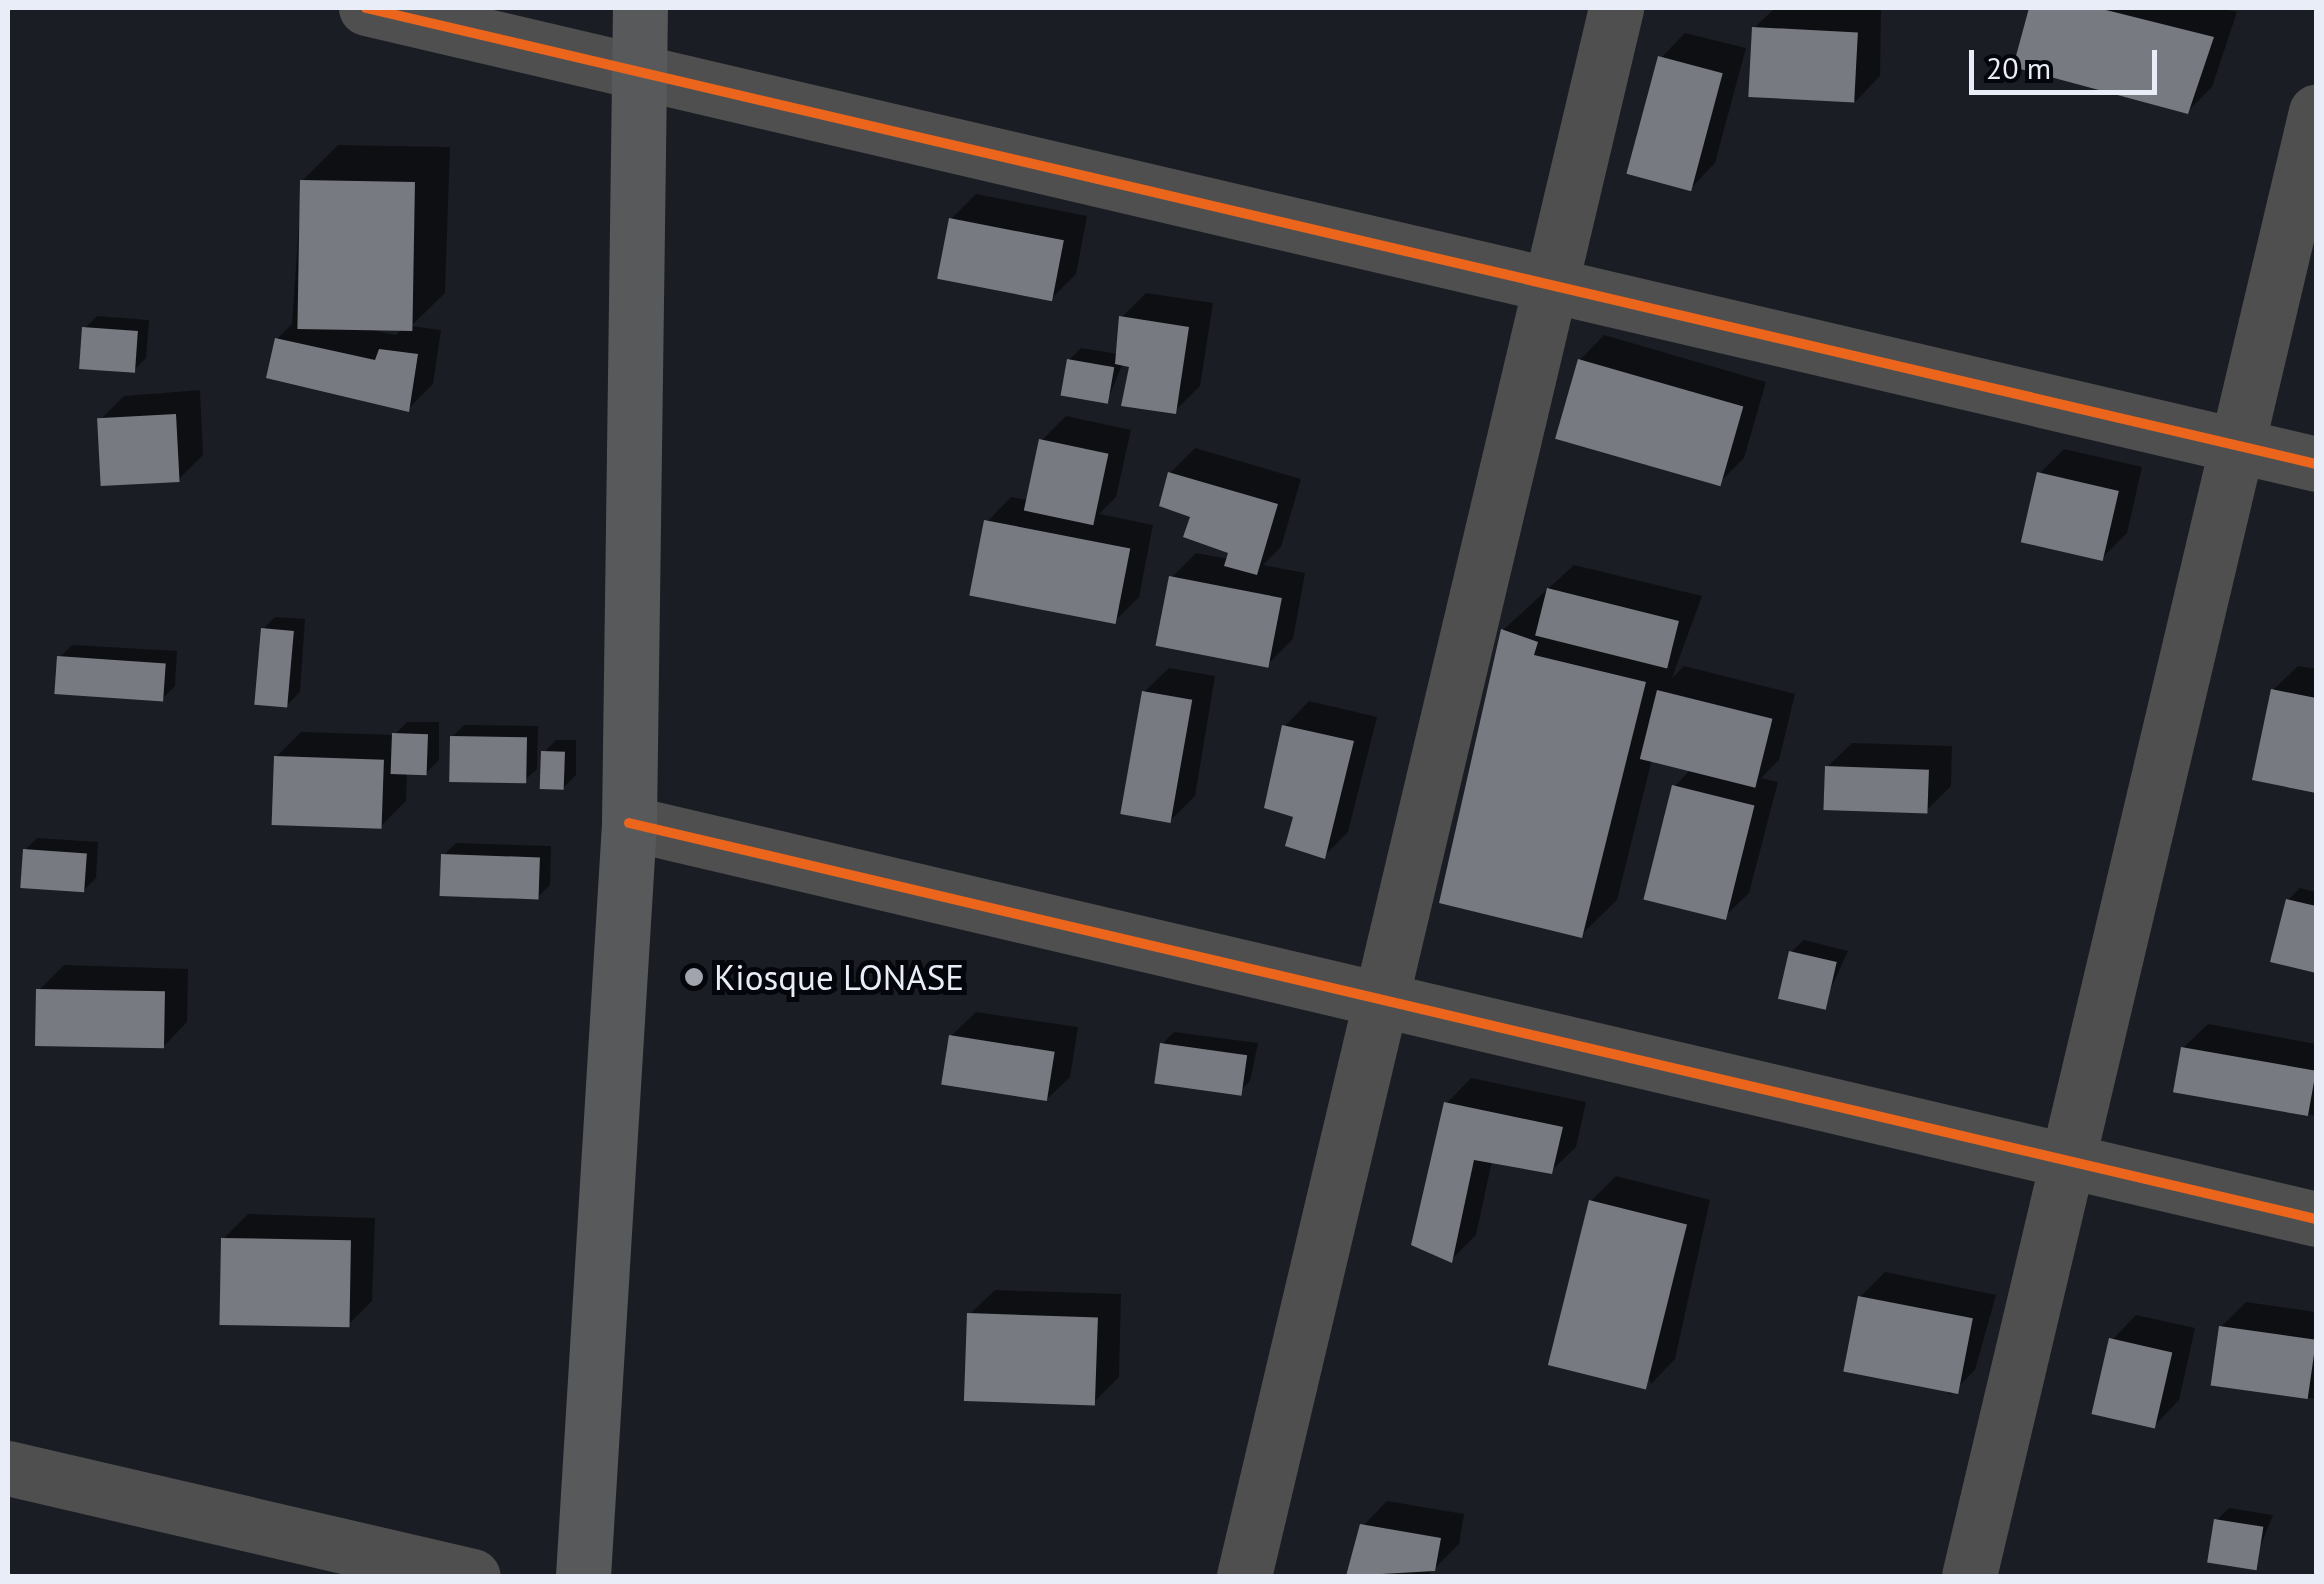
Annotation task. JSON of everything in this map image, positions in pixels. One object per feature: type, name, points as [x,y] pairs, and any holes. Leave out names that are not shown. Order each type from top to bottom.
[{"type":"main road","points":[[583,1576],[629,823],[640,8]]},
{"type":"street","points":[[366,8],[2316,464]]},
{"type":"street","points":[[1244,1576],[1616,8]]},
{"type":"street","points":[[1970,1576],[2316,112]]},
{"type":"street","points":[[629,823],[2316,1218]]},
{"type":"street","points":[[8,1468],[472,1576]]},
{"type":"building","points":[[2029,8],[2098,8],[2214,37],[2188,114],[2013,67]]},
{"type":"building","points":[[1752,27],[1858,33],[1854,102],[1748,97]]},
{"type":"building","points":[[1658,56],[1723,73],[1691,191],[1626,174]]},
{"type":"building","points":[[300,180],[415,182],[412,331],[297,329]]},
{"type":"building","points":[[949,218],[1064,240],[1052,301],[937,279]]},
{"type":"building","points":[[1119,316],[1189,327],[1176,414],[1121,406],[1129,367],[1115,364]]},
{"type":"building","points":[[82,327],[138,331],[135,373],[79,369]]},
{"type":"building","points":[[275,338],[375,360],[379,349],[418,354],[409,412],[266,378]]},
{"type":"building","points":[[1067,359],[1114,367],[1108,404],[1061,395]]},
{"type":"building","points":[[1578,359],[1743,406],[1720,486],[1555,439]]},
{"type":"building","points":[[176,414],[180,482],[101,486],[97,418]]},
{"type":"building","points":[[1039,439],[1108,454],[1093,525],[1024,510]]},
{"type":"building","points":[[1168,472],[1278,504],[1257,575],[1224,566],[1228,553],[1183,537],[1190,517],[1159,506]]},
{"type":"building","points":[[2037,472],[2119,491],[2103,561],[2021,542]]},
{"type":"building","points":[[984,520],[1130,548],[1116,624],[969,596]]},
{"type":"building","points":[[1169,576],[1282,598],[1268,668],[1155,646]]},
{"type":"building","points":[[1547,588],[1679,621],[1667,668],[1535,636]]},
{"type":"building","points":[[261,628],[294,631],[287,708],[254,705]]},
{"type":"building","points":[[1501,629],[1538,642],[1534,655],[1646,682],[1582,938],[1439,903]]},
{"type":"building","points":[[57,656],[166,664],[163,702],[54,694]]},
{"type":"building","points":[[2271,689],[2316,698],[2316,793],[2252,780]]},
{"type":"building","points":[[1657,690],[1772,719],[1755,788],[1640,759]]},
{"type":"building","points":[[1142,691],[1192,700],[1171,823],[1120,814]]},
{"type":"building","points":[[1282,725],[1354,741],[1325,859],[1285,846],[1293,817],[1264,808]]},
{"type":"building","points":[[392,733],[428,734],[427,775],[391,774]]},
{"type":"building","points":[[450,736],[527,737],[526,783],[449,782]]},
{"type":"building","points":[[541,751],[565,752],[564,790],[540,789]]},
{"type":"building","points":[[274,756],[384,760],[382,829],[272,825]]},
{"type":"building","points":[[1825,766],[1929,770],[1927,814],[1823,810]]},
{"type":"building","points":[[1672,785],[1754,806],[1726,920],[1643,899]]},
{"type":"building","points":[[23,849],[87,853],[84,892],[20,888]]},
{"type":"building","points":[[441,854],[540,857],[538,899],[440,896]]},
{"type":"building","points":[[2286,899],[2316,906],[2316,973],[2270,962]]},
{"type":"building","points":[[1789,951],[1837,962],[1826,1010],[1778,999]]},
{"type":"building","points":[[36,989],[165,991],[164,1048],[35,1046]]},
{"type":"building","points":[[949,1035],[1055,1052],[1047,1101],[941,1084]]},
{"type":"building","points":[[1160,1043],[1247,1055],[1241,1096],[1154,1084]]},
{"type":"building","points":[[2181,1047],[2316,1071],[2308,1116],[2173,1092]]},
{"type":"building","points":[[1444,1102],[1563,1127],[1552,1174],[1474,1160],[1452,1263],[1411,1245]]},
{"type":"building","points":[[1589,1200],[1687,1224],[1646,1389],[1548,1365]]},
{"type":"building","points":[[221,1238],[351,1240],[349,1327],[219,1325]]},
{"type":"building","points":[[1858,1296],[1973,1318],[1958,1394],[1843,1372]]},
{"type":"building","points":[[967,1313],[1098,1318],[1095,1406],[964,1401]]},
{"type":"building","points":[[2219,1326],[2316,1340],[2308,1399],[2211,1385]]},
{"type":"building","points":[[2109,1338],[2172,1353],[2155,1429],[2091,1414]]},
{"type":"building","points":[[2214,1519],[2263,1527],[2257,1570],[2207,1562]]},
{"type":"building","points":[[1360,1524],[1441,1538],[1435,1571],[1346,1576]]},
{"type":"cycle path","points":[[366,8],[2316,464]]},
{"type":"cycle path","points":[[629,823],[2316,1219]]},
{"type":"place","name":"Kiosque LONASE","points":[[694,977]]}]
